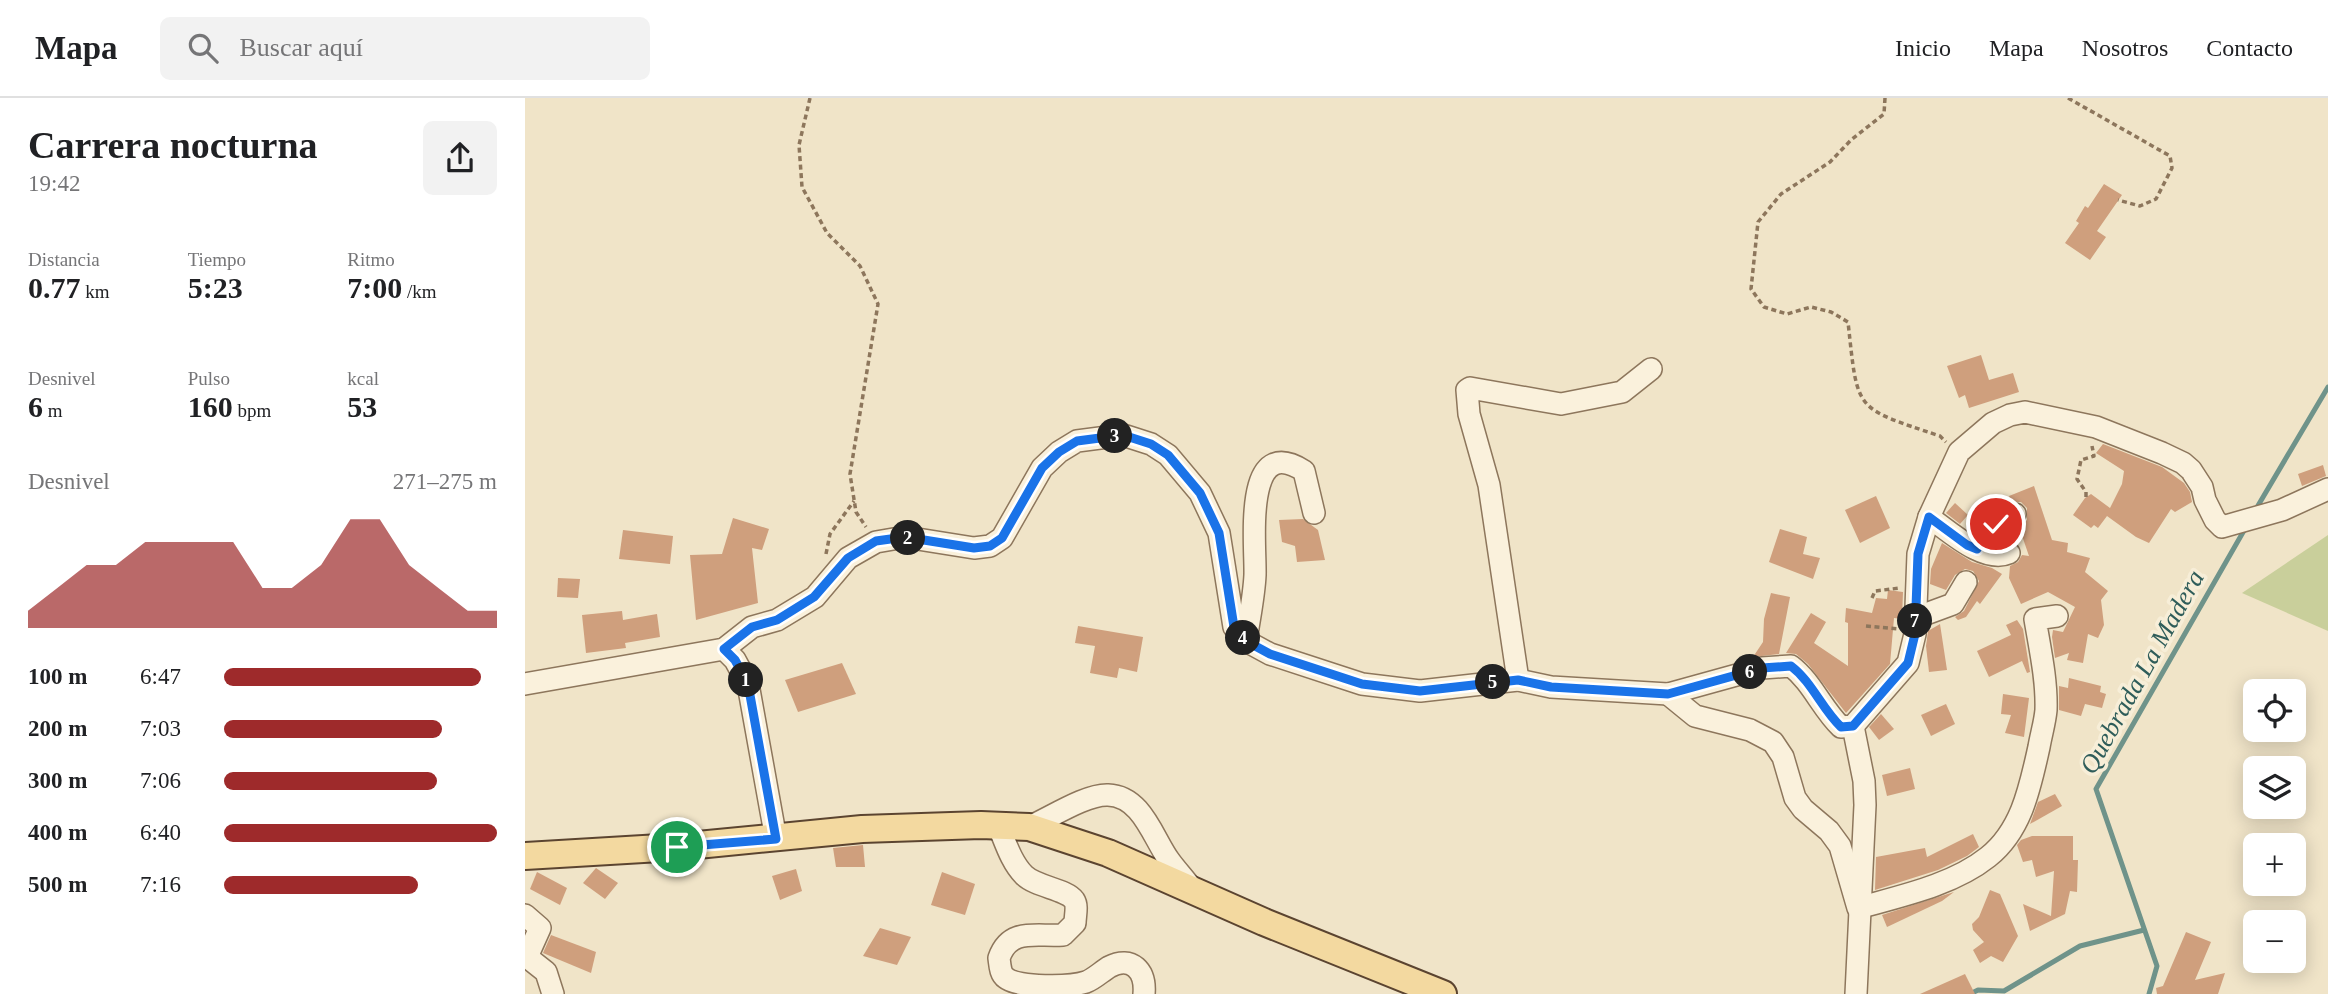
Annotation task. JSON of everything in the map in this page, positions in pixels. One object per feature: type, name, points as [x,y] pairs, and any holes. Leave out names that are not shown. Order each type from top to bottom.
[{"type":"main road","points":[[525,856],[776,839],[862,829],[998,825],[1029,827],[1108,853],[1443,994]]},
{"type":"street","points":[[1518,680],[1489,485],[1469,414],[1467,390],[1470,388],[1561,404],[1622,392],[1651,369]]},
{"type":"street","points":[[525,684],[724,649],[752,627],[777,620],[814,597],[848,558],[876,541],[905,537],[974,548],[990,546],[1002,538],[1042,468],[1059,452],[1077,441],[1123,435],[1151,444],[1168,455],[1200,493],[1219,533],[1234,627],[1246,641],[1270,654],[1362,684],[1420,691],[1518,680],[1551,687],[1668,694],[1762,668],[1791,666],[1810,686],[1831,718],[1841,727],[1853,726],[1908,663],[1915,624],[1918,554],[1929,517],[1959,452],[1993,424],[2010,415],[2025,412],[2120,435],[2183,463],[2202,486],[2205,500],[2215,520],[2222,527],[2282,510],[2328,489]]},
{"type":"street","points":[[1246,641],[1255,577],[1255,502],[1261,477],[1269,468],[1282,463],[1304,471],[1314,513]]},
{"type":"street","points":[[1977,549],[1981,539],[1996,524],[2015,514]]},
{"type":"street","points":[[1929,517],[1967,545],[2002,556],[2009,553]]},
{"type":"street","points":[[1915,624],[1953,604],[1966,582]]},
{"type":"street","points":[[1858,908],[1946,880],[1987,857],[2002,843],[2022,812],[2028,796],[2046,712],[2043,664],[2035,620],[2057,616]]},
{"type":"street","points":[[724,649],[735,660],[748,684],[776,839]]},
{"type":"street","points":[[1668,694],[1695,716],[1750,730],[1778,747],[1795,798],[1803,809],[1829,831],[1840,846],[1858,908]]},
{"type":"street","points":[[1853,726],[1865,799],[1856,994]]},
{"type":"street","points":[[1029,827],[1084,801],[1108,795],[1122,799],[1137,810],[1153,830],[1167,858],[1194,891]]},
{"type":"street","points":[[998,825],[1013,859],[1024,875],[1037,884],[1071,898],[1076,905],[1075,923],[1063,935],[1024,934],[1009,940],[999,958],[1004,976],[1009,980],[1038,985],[1071,986],[1089,981],[1119,963],[1132,963],[1144,976],[1144,994]]},
{"type":"street","points":[[525,915],[540,928],[527,957],[546,972],[553,994]]},
{"type":"path","points":[[810,98],[799,145],[802,187],[827,233],[860,266],[878,304],[850,474],[856,512],[876,541]]},
{"type":"path","points":[[1885,98],[1884,114],[1851,140],[1830,162],[1781,194],[1758,222],[1751,289],[1764,307],[1787,314],[1811,307],[1831,312],[1848,321],[1854,380],[1858,395],[1869,409],[1940,436],[1959,452]]},
{"type":"path","points":[[2068,98],[2170,156],[2172,168],[2156,199],[2140,206],[2118,200]]},
{"type":"path","points":[[2076,423],[2094,450],[2094,456],[2085,457],[2079,463],[2077,479],[2087,497]]},
{"type":"path","points":[[1871,597],[1875,591],[1907,588],[1917,572]]},
{"type":"path","points":[[1866,626],[1915,624]]},
{"type":"green space","points":[[2328,535],[2328,631],[2242,593]]},
{"type":"building","points":[[2104,184],[2122,195],[2097,231],[2106,237],[2090,260],[2065,243],[2079,223],[2076,221],[2085,206],[2088,208]]},
{"type":"building","points":[[1981,355],[1989,380],[2013,373],[2019,392],[1969,408],[1965,395],[1959,398],[1947,366]]},
{"type":"building","points":[[2103,444],[2162,467],[2184,483],[2190,492],[2192,502],[2175,512],[2171,509],[2149,543],[2107,516],[2098,528],[2094,525],[2091,528],[2073,515],[2091,494],[2110,508],[2122,484],[2124,471],[2096,453]]},
{"type":"building","points":[[2323,465],[2326,476],[2302,486],[2298,474]]},
{"type":"building","points":[[2034,486],[2052,540],[2068,543],[2067,552],[2090,558],[2085,572],[2108,591],[2101,600],[2104,625],[2098,638],[2088,634],[2083,663],[2067,660],[2069,653],[2055,658],[2052,637],[2053,630],[2063,632],[2075,607],[2048,592],[2021,604],[2009,578],[2010,566],[2018,562],[2022,555],[2029,556],[2019,527],[2027,520],[2027,508],[2021,502],[2011,502],[2009,496]]},
{"type":"building","points":[[1876,496],[1890,528],[1860,543],[1845,510]]},
{"type":"building","points":[[1955,503],[1968,515],[1960,524],[1946,513]]},
{"type":"building","points":[[733,518],[769,529],[762,550],[752,548],[758,603],[696,620],[690,555],[722,554]]},
{"type":"building","points":[[1303,519],[1318,530],[1325,560],[1297,562],[1295,546],[1282,542],[1279,520]]},
{"type":"building","points":[[1780,529],[1807,537],[1803,554],[1820,558],[1813,579],[1769,562]]},
{"type":"building","points":[[623,530],[673,536],[670,564],[619,559]]},
{"type":"building","points":[[1942,543],[1972,562],[2002,574],[1980,604],[1977,601],[1966,617],[1958,620],[1955,617],[1964,611],[1979,581],[1973,571],[1965,569],[1955,575],[1946,590],[1930,584],[1931,569]]},
{"type":"building","points":[[558,578],[580,579],[578,598],[557,597]]},
{"type":"building","points":[[1888,590],[1903,592],[1902,619],[1894,618],[1890,664],[1846,713],[1808,664],[1796,654],[1786,653],[1811,613],[1826,622],[1814,643],[1848,666],[1846,608],[1872,613],[1876,598],[1887,599]]},
{"type":"building","points":[[1771,593],[1790,597],[1779,654],[1753,657],[1763,642],[1764,619]]},
{"type":"building","points":[[622,611],[623,620],[657,614],[660,637],[625,643],[626,648],[586,653],[582,615]]},
{"type":"building","points":[[2017,620],[2023,629],[2030,672],[2027,673],[2022,661],[1989,677],[1977,651],[2011,635],[2006,625]]},
{"type":"building","points":[[1940,624],[1947,670],[1929,672],[1926,646],[1928,631]]},
{"type":"building","points":[[1078,626],[1143,637],[1137,672],[1119,668],[1117,678],[1090,673],[1095,646],[1075,643]]},
{"type":"building","points":[[842,663],[856,694],[798,712],[785,680]]},
{"type":"building","points":[[2069,678],[2101,686],[2100,692],[2106,694],[2102,708],[2085,704],[2081,716],[2059,710],[2059,686],[2068,688]]},
{"type":"building","points":[[2003,694],[2029,698],[2024,737],[2005,733],[2011,715],[2001,714]]},
{"type":"building","points":[[1946,704],[1955,724],[1931,736],[1921,715]]},
{"type":"building","points":[[1881,714],[1894,729],[1879,740],[1869,727]]},
{"type":"building","points":[[1910,768],[1915,789],[1887,796],[1882,775]]},
{"type":"building","points":[[2055,794],[2062,806],[2030,824],[2038,802]]},
{"type":"building","points":[[1973,834],[1979,847],[1967,856],[1938,870],[1875,890],[1876,857],[1925,848],[1927,857]]},
{"type":"building","points":[[2032,836],[2073,836],[2073,860],[2078,860],[2077,892],[2070,891],[2065,914],[2030,931],[2023,904],[2051,916],[2054,871],[2036,877],[2032,860],[2023,862],[2017,845],[2021,840]]},
{"type":"building","points":[[863,845],[865,867],[836,867],[833,848]]},
{"type":"building","points":[[596,868],[618,883],[605,899],[583,883]]},
{"type":"building","points":[[796,869],[802,891],[780,900],[772,876]]},
{"type":"building","points":[[537,872],[567,888],[560,905],[530,889]]},
{"type":"building","points":[[942,872],[975,884],[965,915],[931,905]]},
{"type":"building","points":[[1990,890],[2000,894],[2018,936],[2003,962],[1991,956],[1980,963],[1973,950],[1984,942],[1973,930],[1972,924],[1979,917]]},
{"type":"building","points":[[1954,892],[1942,901],[1887,927],[1882,915]]},
{"type":"building","points":[[880,928],[911,937],[897,965],[863,956]]},
{"type":"building","points":[[2186,932],[2211,942],[2195,980],[2225,973],[2218,994],[2157,994],[2156,988],[2163,986]]},
{"type":"building","points":[[551,935],[596,952],[591,973],[543,953]]},
{"type":"building","points":[[1965,974],[1975,994],[1920,994]]},
{"type":"waterway","name":"Quebrada La Madera","points":[[2256,509],[2328,387]]},
{"type":"waterway","name":"Quebrada La Madera","points":[[2149,994],[2157,966],[2096,789],[2246,527]]},
{"type":"waterway","points":[[1970,994],[1978,990],[2004,991],[2080,946],[2144,930]]},
{"type":"route","points":[[677,847],[776,839],[748,684],[735,660],[724,649],[752,627],[777,620],[814,597],[848,558],[876,541],[905,537],[974,548],[990,546],[1002,538],[1042,468],[1059,452],[1077,441],[1123,435],[1151,444],[1168,455],[1200,493],[1219,533],[1234,627],[1246,641],[1270,654],[1362,684],[1420,691],[1518,680],[1551,687],[1668,694],[1762,668],[1791,666],[1810,686],[1831,718],[1841,727],[1853,726],[1908,663],[1915,634],[1918,554],[1929,517],[1967,545],[1977,549],[1981,539],[1996,524]]}]
